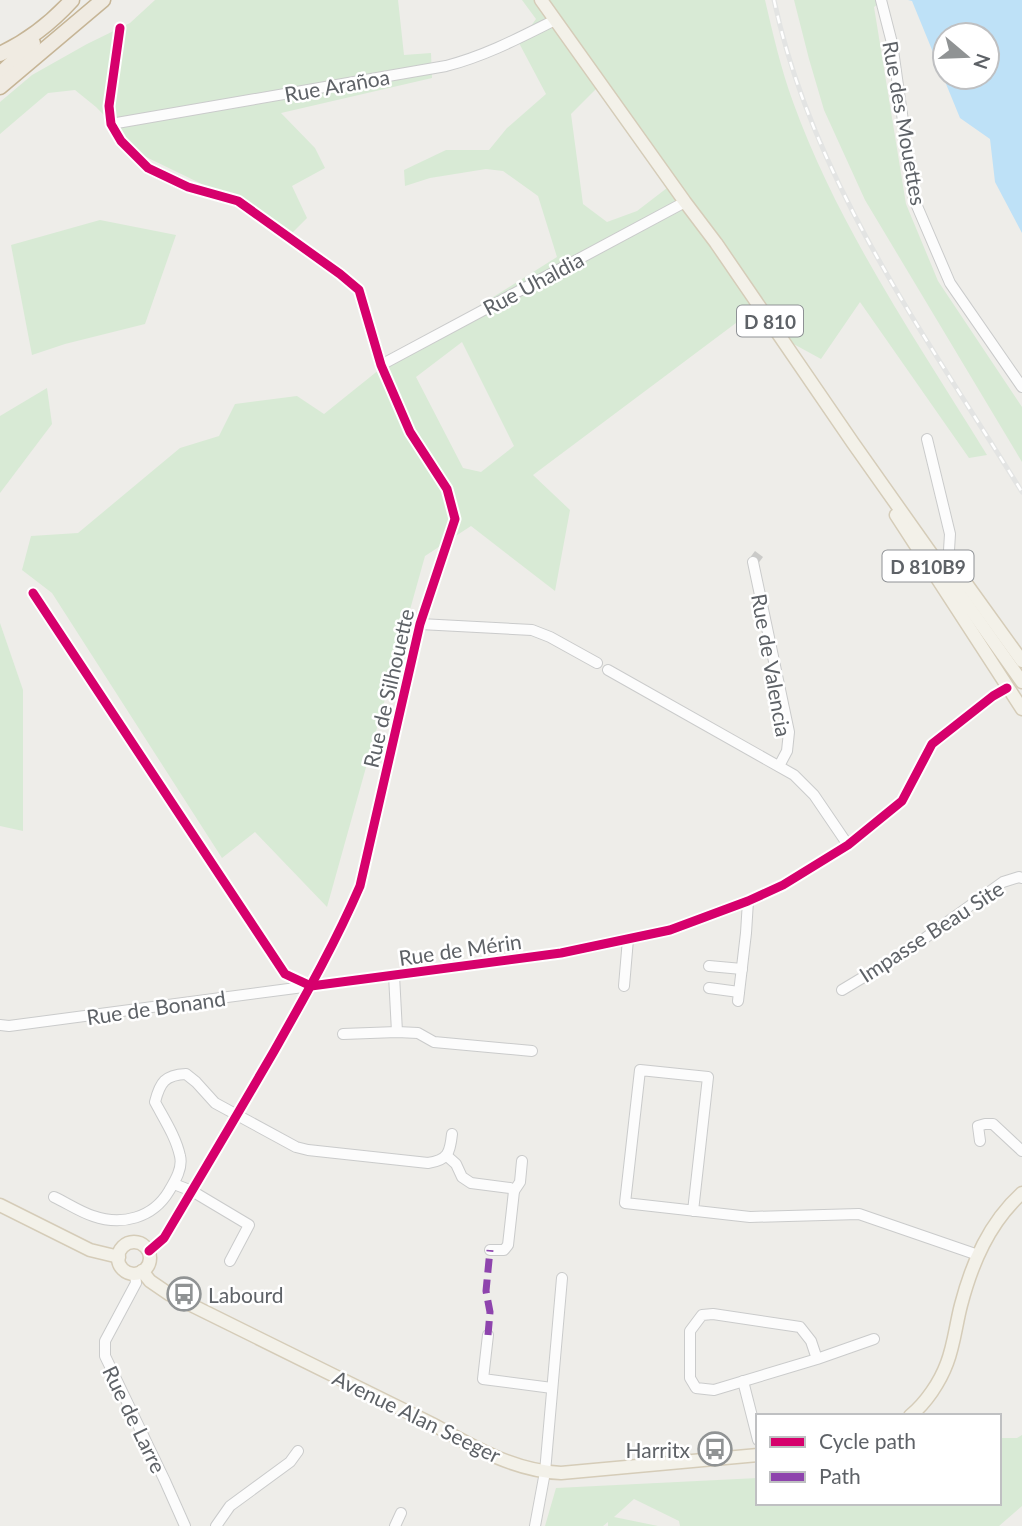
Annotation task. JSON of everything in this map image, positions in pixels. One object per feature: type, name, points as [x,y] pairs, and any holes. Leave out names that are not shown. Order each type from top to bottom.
[{"type":"highway","points":[[0,74],[72,0]]},
{"type":"highway","points":[[0,88],[103,0]]},
{"type":"highway","points":[[0,54],[22,44],[57,16]]},
{"type":"main road","name":"D 810","points":[[541,0],[716,243],[1022,682]]},
{"type":"main road","name":"D 810B9","points":[[853,443],[909,537],[1022,709]]},
{"type":"main road","points":[[922,538],[965,582],[1022,661]]},
{"type":"main road","points":[[912,1414],[925,1401],[948,1362],[961,1306],[978,1255],[1001,1216],[1022,1193]]},
{"type":"main road","points":[[0,1205],[90,1250],[119,1257]]},
{"type":"main road","points":[[131,1242],[142,1244],[149,1251],[149,1265],[139,1273],[125,1271],[119,1262],[122,1248],[131,1242]]},
{"type":"main road","name":"Avenue Alan Seeger","points":[[139,1273],[169,1294],[434,1425],[477,1449],[518,1465],[545,1472],[561,1472],[756,1455]]},
{"type":"street","name":"Rue des Mouettes","points":[[881,0],[892,43],[914,199],[950,283],[1022,387]]},
{"type":"street","name":"Rue Arañoa","points":[[111,124],[446,66],[470,60],[555,20]]},
{"type":"street","points":[[111,124],[109,106],[120,28]]},
{"type":"street","name":"Rue de Silhouette","points":[[111,124],[121,141],[148,167],[188,187],[238,201],[359,289],[381,365],[410,432],[447,489],[455,520],[420,624],[360,886],[343,927],[164,1238],[149,1251]]},
{"type":"street","name":"Rue Uhaldia","points":[[381,365],[685,202]]},
{"type":"street","points":[[927,439],[950,534],[948,566]]},
{"type":"street","name":"Rue de Valencia","points":[[753,562],[789,732],[787,751],[779,766]]},
{"type":"street","points":[[33,593],[285,975],[311,986]]},
{"type":"street","points":[[420,624],[532,630],[597,663]]},
{"type":"street","points":[[608,670],[794,775],[809,790],[849,845]]},
{"type":"street","name":"Rue de Mérin","points":[[311,986],[561,953],[670,930],[748,901],[783,886],[849,845],[902,800],[932,744],[1007,688]]},
{"type":"street","name":"Impasse Beau Site","points":[[842,990],[907,951],[1003,882],[1022,878]]},
{"type":"street","points":[[709,988],[738,996],[748,901]]},
{"type":"street","points":[[624,986],[628,939]]},
{"type":"street","points":[[709,966],[742,970]]},
{"type":"street","points":[[394,975],[397,1032]]},
{"type":"street","name":"Rue de Bonand","points":[[0,1025],[9,1026],[311,986]]},
{"type":"street","points":[[343,1034],[397,1032],[418,1034],[433,1042],[532,1051]]},
{"type":"street","points":[[693,1211],[708,1077],[640,1070],[625,1203],[693,1211],[750,1217],[859,1214],[978,1255]]},
{"type":"street","points":[[54,1197],[92,1216],[117,1221],[141,1217],[164,1200],[178,1175],[181,1159],[176,1140],[155,1102],[159,1086],[172,1074],[186,1074],[215,1103],[296,1147],[308,1150],[438,1162],[447,1156],[452,1134]]},
{"type":"street","points":[[980,1140],[978,1126],[993,1124],[1022,1152]]},
{"type":"street","points":[[447,1156],[471,1183],[510,1188],[514,1191]]},
{"type":"street","points":[[490,1250],[504,1250],[508,1245],[514,1191],[520,1182],[522,1161]]},
{"type":"street","points":[[174,1184],[192,1191],[249,1225],[230,1261]]},
{"type":"street","name":"Rue de Larre","points":[[139,1273],[105,1341],[105,1356],[185,1526]]},
{"type":"street","points":[[535,1526],[545,1472],[562,1279]]},
{"type":"street","points":[[817,1359],[811,1341],[800,1327],[713,1314],[702,1315],[690,1331],[690,1378],[696,1388],[714,1390],[817,1359],[874,1339]]},
{"type":"street","points":[[488,1335],[483,1379],[552,1388]]},
{"type":"street","points":[[743,1381],[756,1432]]},
{"type":"street","points":[[216,1526],[230,1506],[290,1462],[298,1451]]},
{"type":"street","points":[[395,1526],[401,1513]]},
{"type":"green space","points":[[155,0],[398,0],[404,55],[431,53],[432,78],[281,113],[315,148],[325,168],[292,186],[307,218],[292,233],[243,204],[144,156],[96,107],[75,90],[48,93],[0,134],[0,102],[32,75],[130,23]]},
{"type":"green space","points":[[522,0],[765,0],[793,102],[833,195],[907,327],[987,455],[969,458],[860,302],[821,359],[744,317],[533,475],[570,510],[555,591],[471,526],[425,556],[327,907],[255,832],[222,858],[52,593],[22,570],[31,536],[78,533],[180,448],[219,436],[235,404],[297,396],[324,414],[385,365],[557,257],[538,196],[503,171],[486,169],[430,178],[405,186],[404,170],[446,150],[489,150],[507,128],[546,94],[519,43],[536,19]],"holes":[[[596,89],[667,188],[637,211],[607,222],[583,204],[571,114]],[[462,342],[514,446],[481,472],[463,468],[416,377]]]},
{"type":"green space","points":[[794,0],[883,0],[874,7],[906,204],[938,281],[1022,407],[1022,462],[865,200],[824,110]]},
{"type":"green space","points":[[100,220],[176,235],[145,324],[32,355],[11,245]]},
{"type":"green space","points":[[47,388],[52,424],[0,493],[0,416]]},
{"type":"green space","points":[[0,623],[23,690],[23,831],[0,826]]},
{"type":"green space","points":[[1022,1435],[1022,1506],[999,1526],[680,1526],[679,1521],[634,1499],[614,1517],[658,1526],[608,1526],[608,1522],[603,1526],[545,1526],[556,1488],[756,1478],[756,1505],[1001,1505],[1001,1438],[1017,1438]]},
{"type":"water","points":[[908,0],[1022,0],[1022,233],[995,182],[990,139],[960,118],[949,91],[1001,91],[1001,21],[931,21],[931,47],[912,1]]},
{"type":"tunnel","points":[[753,562],[762,550]]},
{"type":"railway","points":[[774,0],[792,67],[816,132],[844,195],[912,316],[1022,492]]},
{"type":"marked path","points":[[488,1335],[490,1312],[486,1291],[490,1250]]},
{"type":"cycle path","points":[[120,28],[109,106],[111,124],[121,141],[148,168],[188,187],[238,201],[359,290],[381,365],[410,432],[447,489],[455,519],[420,624],[360,886],[330,950],[273,1053],[164,1238],[149,1251]]},
{"type":"cycle path","points":[[33,593],[285,974],[311,986],[561,953],[670,930],[748,901],[783,885],[848,845],[902,801],[932,744],[1007,688]]},
{"type":"place","name":"Labourd","points":[[184,1294]]},
{"type":"place","name":"Harritx","points":[[715,1449]]}]
